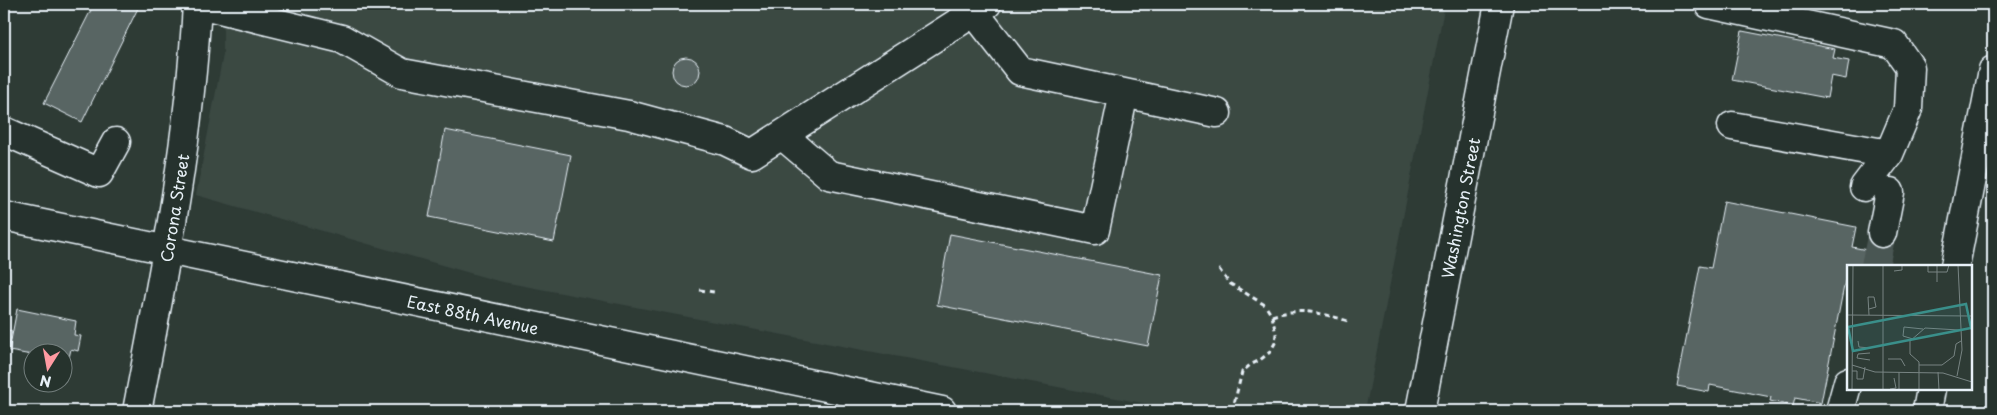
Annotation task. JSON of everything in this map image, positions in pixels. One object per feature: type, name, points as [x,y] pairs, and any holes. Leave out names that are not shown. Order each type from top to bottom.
[{"type":"main road","points":[[198,4],[342,38],[402,73],[629,115],[725,141],[752,154],[981,8],[1020,71],[1217,113]]},
{"type":"main road","name":"Corona Street","points":[[137,411],[168,250],[190,97],[198,4]]},
{"type":"main road","name":"Washington Street","points":[[1420,411],[1499,4]]},
{"type":"main road","points":[[1710,4],[1894,44],[1910,67],[1908,109],[1877,189],[1882,233]]},
{"type":"main road","points":[[1955,265],[1993,70]]},
{"type":"main road","points":[[782,135],[829,176],[1095,230],[1124,92]]},
{"type":"main road","points":[[1732,126],[1889,154]]},
{"type":"main road","points":[[4,131],[98,173],[116,142]]},
{"type":"main road","name":"East 88th Avenue","points":[[4,216],[942,411]]},
{"type":"main road","points":[[1840,411],[1847,386]]},
{"type":"main road","points":[[1927,411],[1931,390]]},
{"type":"path","points":[[1219,269],[1229,283],[1265,304],[1272,316],[1276,334],[1275,343],[1270,352],[1242,372],[1233,408]]},
{"type":"path","points":[[700,290],[714,292]]},
{"type":"path","points":[[1272,316],[1296,310],[1311,311],[1348,321]]},
{"type":"shaded area","points":[[223,4],[1445,4],[1365,411],[1185,411],[498,281],[196,195],[223,55]]},
{"type":"building","points":[[94,4],[140,4],[82,122],[44,103]]},
{"type":"building","points":[[1742,31],[1835,49],[1833,58],[1849,61],[1846,79],[1831,76],[1827,98],[1732,80]]},
{"type":"building","points":[[686,57],[696,61],[700,71],[696,81],[686,85],[676,81],[672,71],[676,61]]},
{"type":"building","points":[[445,130],[571,155],[554,242],[429,217]]},
{"type":"building","points":[[1724,201],[1856,227],[1852,247],[1872,251],[1869,265],[1847,265],[1847,282],[1845,281],[1821,403],[1795,398],[1793,406],[1770,401],[1771,397],[1710,385],[1709,392],[1677,386],[1700,266],[1711,268]]},
{"type":"building","points":[[950,234],[1162,275],[1148,346],[937,305]]},
{"type":"building","points":[[17,309],[76,321],[74,335],[81,336],[78,351],[72,349],[72,342],[22,342],[22,353],[9,351]]},
{"type":"building","points":[[4,329],[12,331],[9,346],[4,345]]},
{"type":"tunnel","points":[[1875,265],[1882,233]]}]
